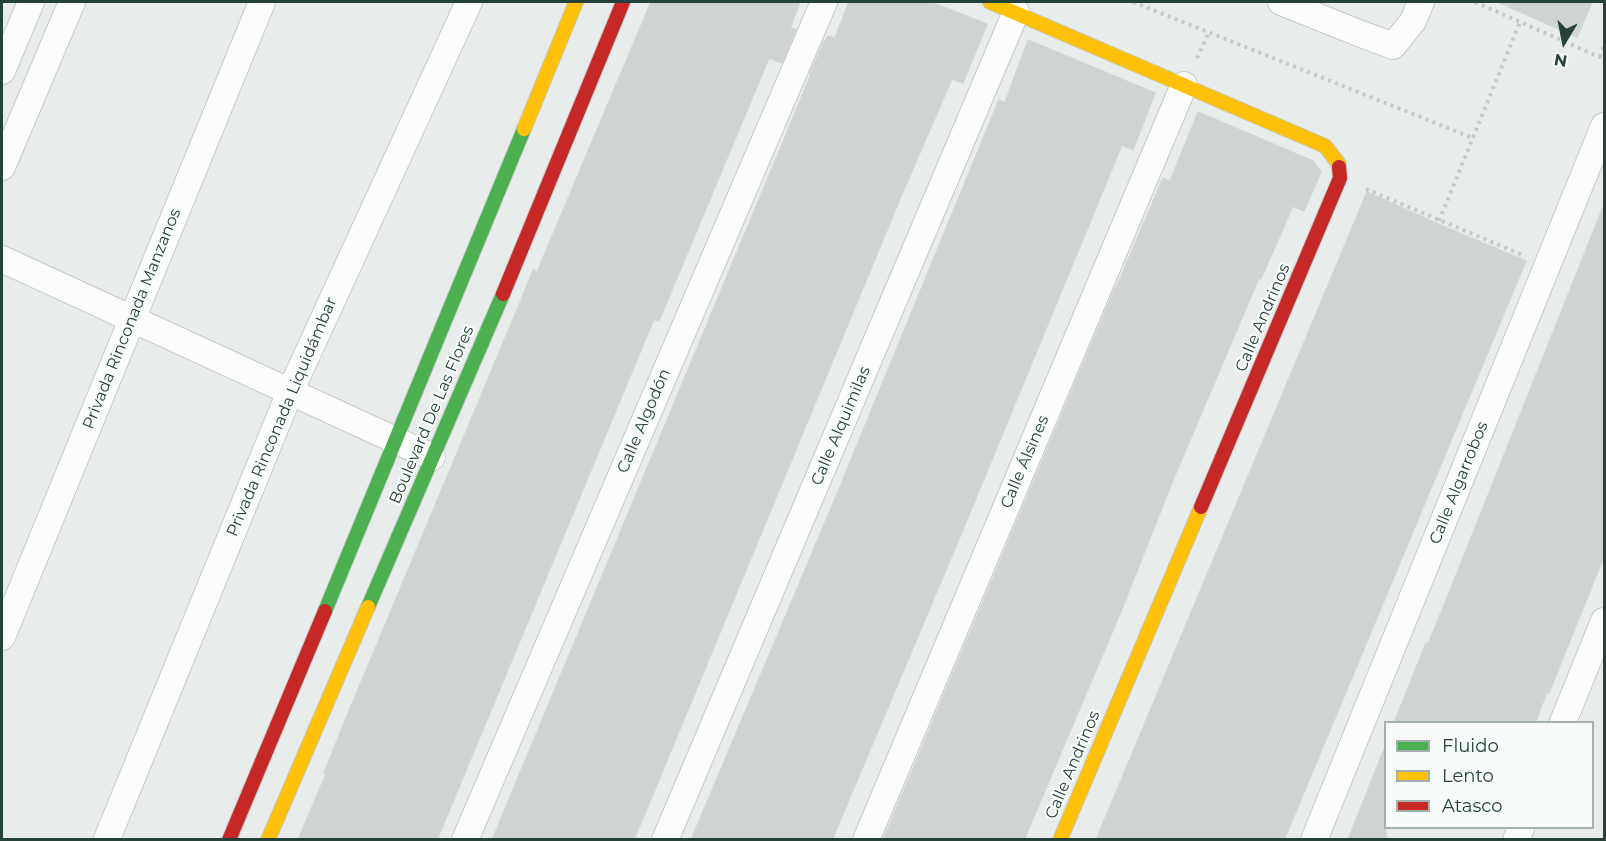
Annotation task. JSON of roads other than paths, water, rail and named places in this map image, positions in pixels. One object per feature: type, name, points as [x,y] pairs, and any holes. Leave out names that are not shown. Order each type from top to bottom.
[{"type":"street","points":[[2,71],[31,2]]},
{"type":"street","points":[[2,167],[72,2]]},
{"type":"street","name":"Privada Rinconada Manzanos","points":[[2,637],[262,2]]},
{"type":"street","name":"Privada Rinconada Liquidámbar","points":[[107,839],[290,392],[469,2]]},
{"type":"street","name":"Boulevard De Las Flores","points":[[229,840],[576,2]]},
{"type":"street","name":"Boulevard De Las Flores","points":[[268,840],[530,228],[623,2]]},
{"type":"street","name":"Calle Algodón","points":[[465,840],[824,2]]},
{"type":"street","points":[[990,2],[1184,85]]},
{"type":"street","points":[[1281,2],[1393,46],[1413,21],[1421,2]]},
{"type":"street","name":"Calle Alquimilas","points":[[665,840],[1016,12]]},
{"type":"street","name":"Calle Andrinos","points":[[1060,840],[1340,177],[1339,164],[1325,146],[1184,85]]},
{"type":"street","name":"Calle Álsines","points":[[866,840],[1184,85]]},
{"type":"street","name":"Calle Algarrobos","points":[[1314,840],[1605,126]]},
{"type":"street","points":[[2,258],[432,457]]},
{"type":"street","points":[[1564,721],[1605,621]]}]
